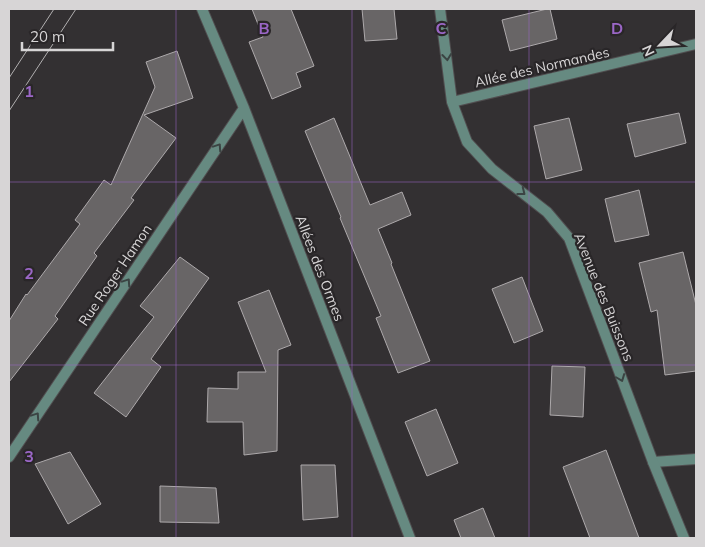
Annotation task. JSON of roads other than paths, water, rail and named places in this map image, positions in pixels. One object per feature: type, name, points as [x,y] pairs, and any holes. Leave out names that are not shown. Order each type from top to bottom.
[{"type":"street","name":"Allées des Ormes","points":[[202,9],[244,108],[410,538]]},
{"type":"street","name":"Avenue des Buissons","points":[[440,9],[452,102],[468,142],[492,169],[547,212],[569,238],[684,538]]},
{"type":"street","name":"Allée des Normandes","points":[[452,102],[696,44]]},
{"type":"street","name":"Rue Roger Hamon","points":[[9,457],[244,108]]},
{"type":"street","points":[[654,462],[696,459]]},
{"type":"tram line","points":[[9,78],[54,9]]},
{"type":"tram line","points":[[9,111],[76,9]]}]
